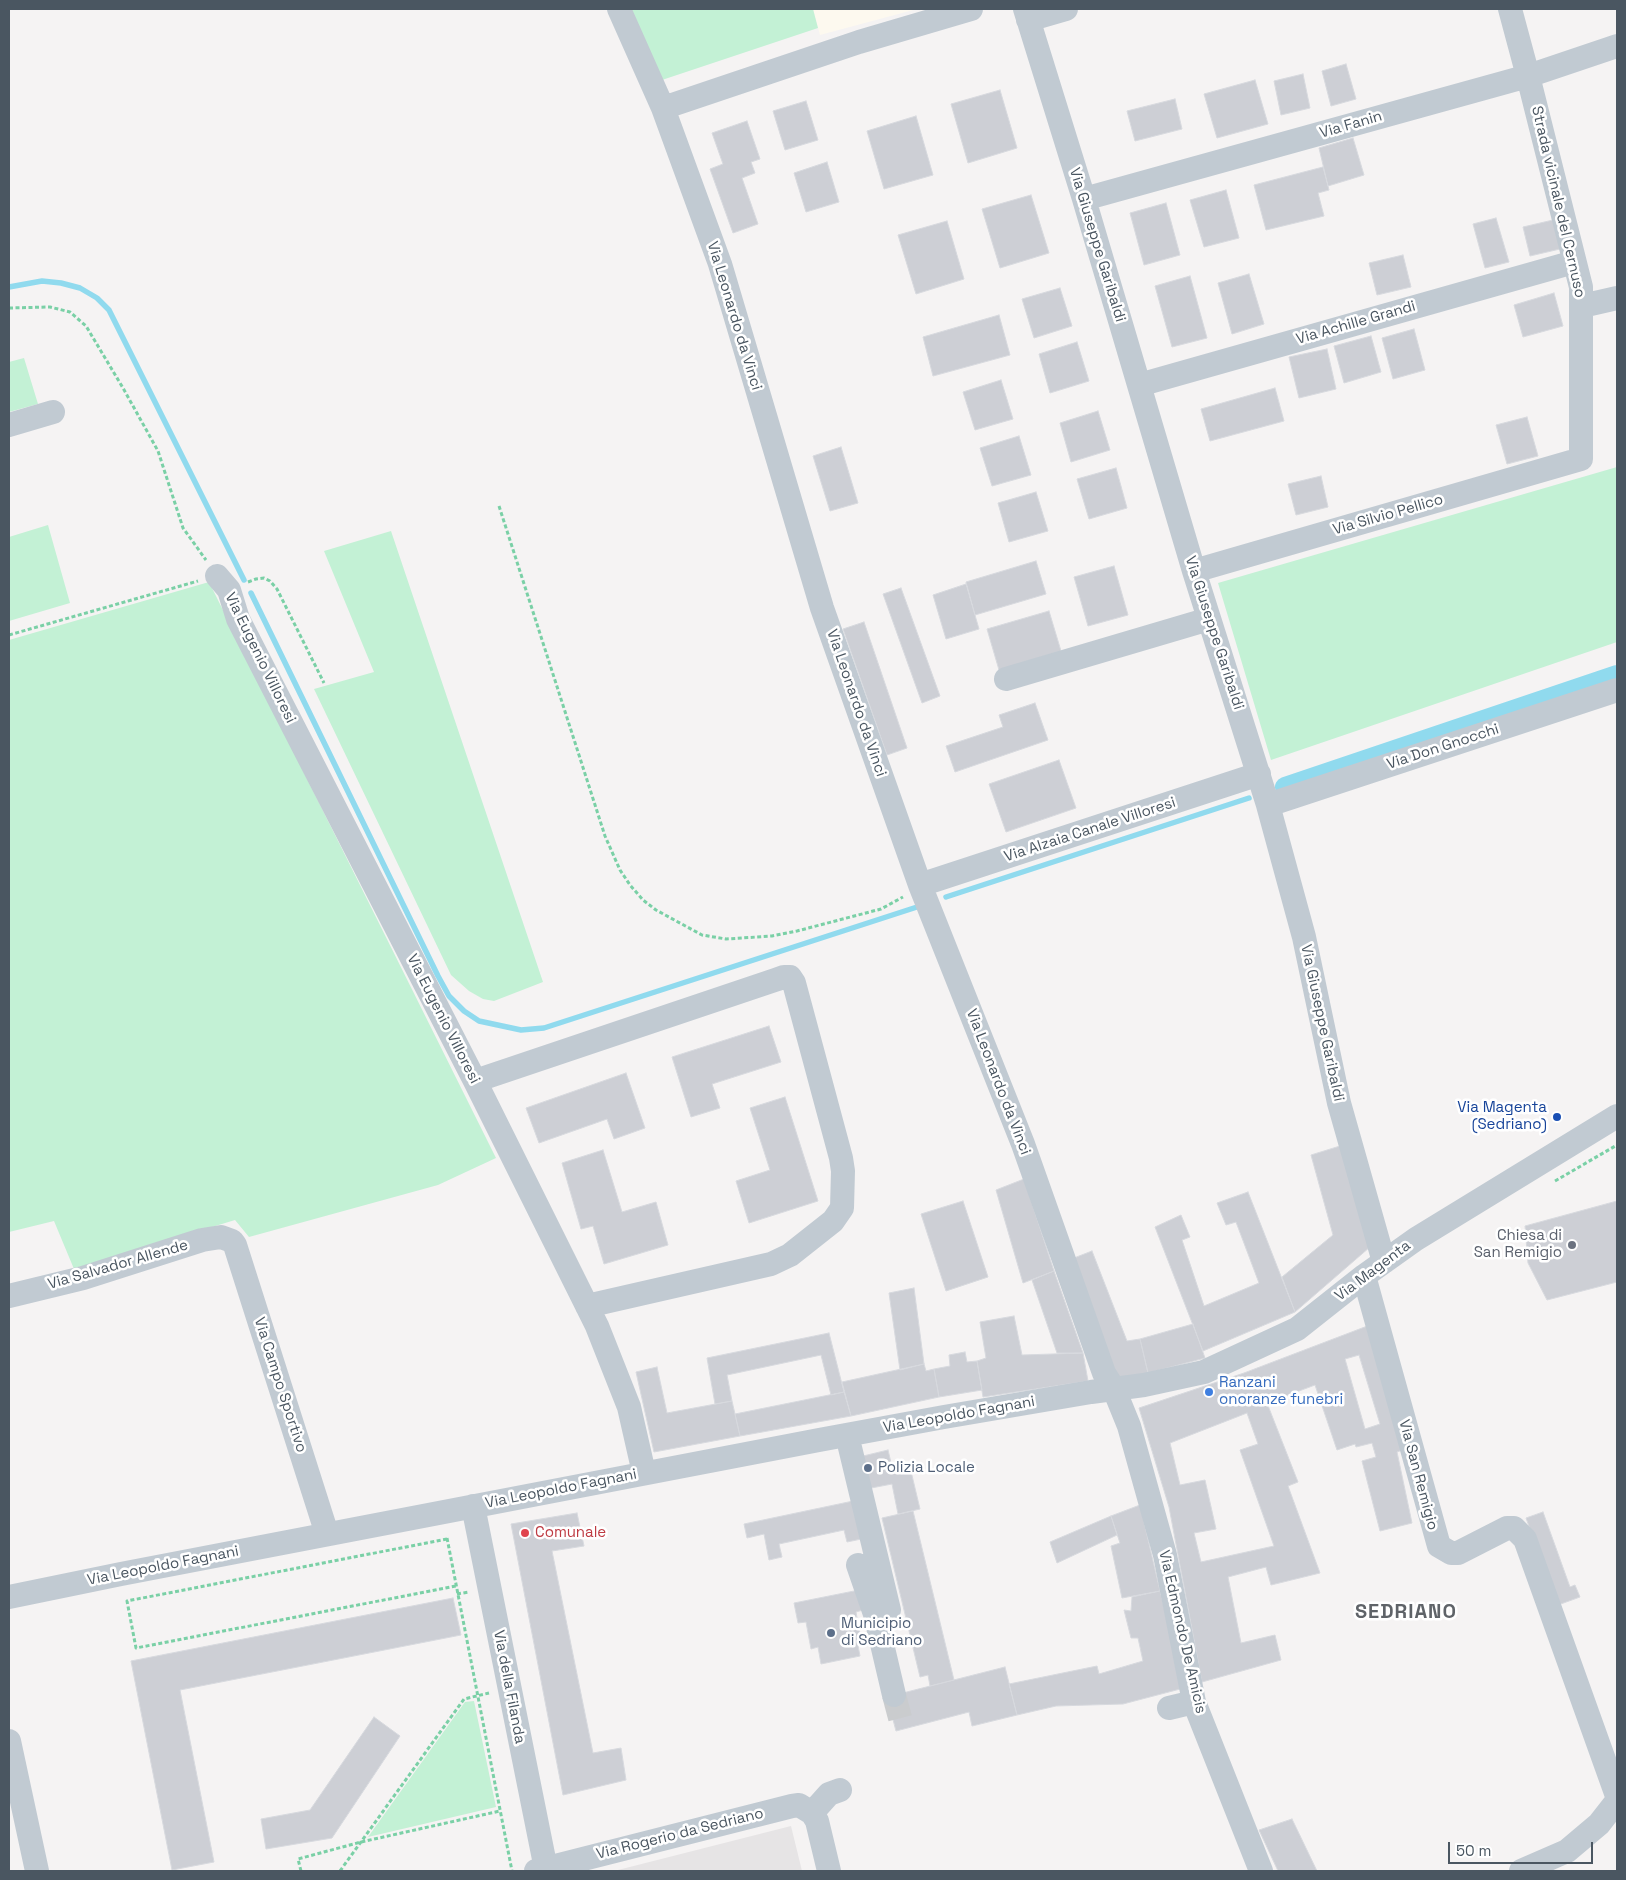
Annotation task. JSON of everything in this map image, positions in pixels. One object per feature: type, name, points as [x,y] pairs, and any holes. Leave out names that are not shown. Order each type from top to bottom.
[{"type":"street","name":"Via Leonardo da Vinci","points":[[619,9],[663,108],[720,264],[822,608],[920,885],[1023,1144],[1104,1372],[1114,1389]]},
{"type":"street","points":[[663,108],[859,42],[972,9]]},
{"type":"street","points":[[1026,14],[1066,9]]},
{"type":"street","name":"Strada vicinale del Cernuso","points":[[1510,9],[1581,287],[1581,459]]},
{"type":"street","name":"Via Giuseppe Garibaldi","points":[[1026,14],[1084,199],[1194,571],[1268,805],[1304,937],[1339,1103],[1384,1262]]},
{"type":"street","name":"Via Fanin","points":[[1084,199],[1528,76],[1617,46]]},
{"type":"street","name":"Via Achille Grandi","points":[[1139,385],[1574,262]]},
{"type":"street","points":[[1582,306],[1617,298]]},
{"type":"street","points":[[9,425],[53,412]]},
{"type":"street","name":"Via Silvio Pellico","points":[[1194,571],[1581,459]]},
{"type":"street","name":"Via Eugenio Villoresi","points":[[223,583],[238,619],[475,1081],[597,1326],[629,1407],[644,1473]]},
{"type":"street","points":[[1006,679],[1209,619]]},
{"type":"street","name":"Via Don Gnocchi","points":[[1268,805],[1617,690]]},
{"type":"street","name":"Via Alzaia Canale Villoresi","points":[[920,885],[1259,774]]},
{"type":"street","points":[[475,1081],[784,977],[790,978],[794,983],[841,1158],[843,1171],[842,1208],[833,1221],[790,1255],[771,1264],[587,1306]]},
{"type":"street","name":"Via Magenta","points":[[1114,1389],[1144,1385],[1204,1372],[1297,1329],[1364,1276],[1416,1239],[1617,1116]]},
{"type":"street","name":"Via Salvador Allende","points":[[9,1296],[83,1278],[202,1240],[221,1237],[228,1239]]},
{"type":"street","name":"Via Campo Sportivo","points":[[228,1239],[235,1245],[327,1534]]},
{"type":"street","name":"Via San Remigio","points":[[1364,1276],[1380,1308],[1439,1546],[1451,1554],[1458,1553],[1507,1528],[1514,1528],[1525,1538],[1617,1796]]},
{"type":"street","name":"Via Leopoldo Fagnani","points":[[9,1597],[644,1473],[944,1417],[1114,1389]]},
{"type":"street","name":"Via Edmondo De Amicis","points":[[1114,1389],[1130,1426],[1165,1555],[1194,1702],[1260,1871]]},
{"type":"street","points":[[847,1435],[889,1610],[875,1614]]},
{"type":"street","name":"Via della Filanda","points":[[473,1506],[510,1688],[541,1870]]},
{"type":"street","points":[[858,1565],[875,1614],[894,1695]]},
{"type":"street","points":[[1169,1708],[1194,1702]]},
{"type":"street","points":[[9,1741],[37,1871]]},
{"type":"street","points":[[829,1871],[814,1817],[829,1794],[840,1790]]},
{"type":"street","points":[[1521,1871],[1567,1851],[1599,1824],[1617,1801]]},
{"type":"street","name":"Via Rogerio da Sedriano","points":[[541,1870],[792,1806],[800,1805],[814,1817]]},
{"type":"path","points":[[9,308],[50,307],[70,312],[86,326],[124,388],[158,452],[183,528],[223,583]]},
{"type":"path","points":[[499,506],[605,836],[620,870],[630,886],[643,900],[656,910],[702,935],[726,939],[748,938],[797,931],[881,909],[898,901],[920,885]]},
{"type":"path","points":[[9,635],[223,583],[264,578],[270,581],[277,589],[324,683]]},
{"type":"path","points":[[442,1512],[512,1871]]},
{"type":"path","points":[[447,1539],[127,1601],[136,1648],[456,1586]]},
{"type":"path","points":[[340,1871],[464,1699],[510,1688]]},
{"type":"path","points":[[301,1871],[298,1860],[361,1842],[500,1811]]},
{"type":"shaded area","points":[[813,9],[917,9],[820,35]]},
{"type":"shaded area","points":[[791,1826],[802,1871],[614,1871]]},
{"type":"green space","points":[[629,9],[813,9],[818,28],[662,80]]},
{"type":"green space","points":[[24,358],[38,404],[9,412],[9,362]]},
{"type":"green space","points":[[1617,467],[1617,642],[1271,760],[1218,583]]},
{"type":"green space","points":[[48,525],[70,603],[9,621],[9,537]]},
{"type":"green space","points":[[391,531],[543,982],[494,1001],[483,999],[469,991],[451,975],[314,689],[374,672],[324,551]]},
{"type":"green space","points":[[209,582],[496,1158],[438,1185],[249,1237],[235,1220],[74,1269],[54,1221],[9,1232],[9,640]]},
{"type":"green space","points":[[474,1701],[496,1807],[368,1837],[465,1702]]},
{"type":"building","points":[[1346,64],[1356,99],[1331,106],[1322,71]]},
{"type":"building","points":[[1303,74],[1310,108],[1281,115],[1274,81]]},
{"type":"building","points":[[1255,80],[1268,124],[1217,138],[1204,94]]},
{"type":"building","points":[[1000,90],[1017,148],[968,163],[951,104]]},
{"type":"building","points":[[1175,99],[1182,129],[1135,141],[1127,111]]},
{"type":"building","points":[[806,101],[818,140],[785,150],[773,111]]},
{"type":"building","points":[[916,116],[933,175],[884,189],[867,131]]},
{"type":"building","points":[[747,121],[760,159],[751,162],[755,173],[742,178],[758,224],[733,233],[710,169],[723,164],[712,133]]},
{"type":"building","points":[[1353,138],[1364,175],[1328,186],[1319,148]]},
{"type":"building","points":[[827,162],[839,202],[806,212],[794,173]]},
{"type":"building","points":[[1323,167],[1329,190],[1318,193],[1324,216],[1266,230],[1254,185]]},
{"type":"building","points":[[1226,190],[1239,238],[1204,247],[1190,200]]},
{"type":"building","points":[[1031,195],[1049,253],[1000,268],[982,209]]},
{"type":"building","points":[[1166,203],[1180,255],[1144,265],[1130,213]]},
{"type":"building","points":[[1496,218],[1509,262],[1485,268],[1473,224]]},
{"type":"building","points":[[1553,220],[1560,249],[1530,256],[1523,227]]},
{"type":"building","points":[[947,221],[964,279],[916,294],[898,235]]},
{"type":"building","points":[[1403,255],[1411,287],[1377,295],[1369,263]]},
{"type":"building","points":[[1249,274],[1264,324],[1232,334],[1218,283]]},
{"type":"building","points":[[1190,276],[1207,338],[1172,347],[1155,286]]},
{"type":"building","points":[[1060,288],[1072,326],[1034,338],[1022,299]]},
{"type":"building","points":[[1554,293],[1563,326],[1523,337],[1514,305]]},
{"type":"building","points":[[999,315],[1010,355],[933,376],[923,337]]},
{"type":"building","points":[[1414,329],[1425,370],[1393,379],[1382,338]]},
{"type":"building","points":[[1371,336],[1381,372],[1344,383],[1334,346]]},
{"type":"building","points":[[1077,342],[1089,381],[1050,393],[1039,354]]},
{"type":"building","points":[[1327,349],[1336,389],[1299,398],[1289,357]]},
{"type":"building","points":[[1001,380],[1013,419],[975,430],[963,392]]},
{"type":"building","points":[[1275,388],[1284,421],[1210,441],[1201,409]]},
{"type":"building","points":[[1098,411],[1110,450],[1071,462],[1060,423]]},
{"type":"building","points":[[1527,417],[1538,456],[1507,464],[1496,425]]},
{"type":"building","points":[[1019,436],[1031,475],[992,486],[980,448]]},
{"type":"building","points":[[841,447],[858,503],[830,511],[813,456]]},
{"type":"building","points":[[1116,468],[1127,508],[1089,519],[1077,479]]},
{"type":"building","points":[[1321,476],[1328,507],[1296,515],[1288,484]]},
{"type":"building","points":[[1036,492],[1048,531],[1009,542],[998,503]]},
{"type":"building","points":[[1036,561],[1046,594],[975,615],[966,582]]},
{"type":"building","points":[[1114,566],[1128,615],[1088,626],[1074,577]]},
{"type":"building","points":[[966,584],[979,629],[946,639],[933,595]]},
{"type":"building","points":[[901,588],[940,696],[922,703],[883,594]]},
{"type":"building","points":[[1049,611],[1061,651],[999,670],[987,629]]},
{"type":"building","points":[[864,622],[907,748],[887,755],[843,629]]},
{"type":"building","points":[[1035,703],[1048,740],[955,772],[946,746],[1003,727],[999,715]]},
{"type":"building","points":[[1059,760],[1076,808],[1006,832],[989,784]]},
{"type":"building","points":[[769,1026],[781,1062],[712,1084],[720,1108],[691,1117],[672,1057]]},
{"type":"building","points":[[626,1073],[645,1128],[614,1139],[607,1119],[539,1143],[526,1108]]},
{"type":"building","points":[[785,1097],[818,1201],[749,1223],[736,1181],[770,1170],[750,1108]]},
{"type":"building","points":[[1340,1146],[1370,1247],[1295,1312],[1282,1277],[1333,1235],[1311,1155]]},
{"type":"building","points":[[603,1150],[622,1212],[656,1202],[668,1245],[604,1264],[593,1226],[581,1229],[562,1163]]},
{"type":"building","points":[[1024,1179],[1054,1271],[1023,1283],[996,1190]]},
{"type":"building","points":[[1248,1192],[1295,1312],[1203,1351],[1155,1227],[1181,1215],[1190,1237],[1182,1240],[1204,1306],[1259,1283],[1236,1222],[1226,1225],[1217,1203]]},
{"type":"building","points":[[963,1201],[988,1277],[946,1291],[921,1214]]},
{"type":"building","name":"Chiesa di San Remigio","points":[[1617,1201],[1617,1282],[1547,1300],[1528,1263],[1525,1226]]},
{"type":"building","points":[[1092,1251],[1127,1341],[1140,1339],[1148,1373],[1116,1380],[1074,1258]]},
{"type":"building","points":[[1054,1271],[1083,1353],[1057,1353],[1032,1280]]},
{"type":"building","points":[[914,1288],[924,1364],[900,1370],[889,1293]]},
{"type":"building","points":[[1014,1316],[1022,1355],[1083,1353],[1088,1381],[983,1397],[977,1361],[986,1358],[980,1322]]},
{"type":"building","points":[[1193,1324],[1205,1358],[1148,1373],[1140,1339]]},
{"type":"building","points":[[1370,1325],[1405,1449],[1397,1452],[1412,1523],[1380,1531],[1362,1461],[1376,1457],[1372,1443],[1356,1447],[1355,1444],[1337,1450],[1315,1385],[1267,1403],[1298,1482],[1288,1486],[1320,1573],[1271,1585],[1266,1567],[1228,1577],[1241,1643],[1275,1635],[1281,1660],[1202,1682],[1169,1507],[1139,1408],[1244,1373]],"holes":[[[1359,1355],[1380,1424],[1365,1429],[1345,1359]],[[1247,1413],[1258,1444],[1240,1450],[1274,1546],[1201,1562],[1194,1533],[1216,1529],[1205,1480],[1180,1485],[1170,1443]]]},
{"type":"building","points":[[829,1333],[844,1392],[831,1395],[821,1355],[727,1375],[732,1401],[715,1404],[707,1358]]},
{"type":"building","points":[[965,1352],[967,1362],[977,1361],[982,1390],[939,1397],[934,1369],[950,1366],[949,1355]]},
{"type":"building","points":[[924,1364],[926,1371],[934,1369],[939,1397],[851,1416],[842,1382]]},
{"type":"building","points":[[657,1367],[667,1413],[732,1401],[740,1436],[654,1452],[636,1372]]},
{"type":"building","points":[[844,1392],[851,1416],[740,1436],[735,1414]]},
{"type":"building","points":[[888,1450],[893,1471],[910,1467],[920,1509],[898,1514],[892,1484],[866,1489],[859,1457]]},
{"type":"building","points":[[858,1500],[866,1538],[847,1542],[844,1530],[779,1544],[782,1557],[769,1560],[764,1534],[747,1538],[744,1524]]},
{"type":"building","points":[[1140,1505],[1160,1591],[1122,1598],[1111,1546],[1120,1543],[1111,1516]]},
{"type":"building","points":[[913,1511],[954,1680],[930,1686],[928,1675],[920,1677],[882,1518]]},
{"type":"building","points":[[1543,1512],[1570,1587],[1575,1585],[1580,1597],[1558,1605],[1526,1518]]},
{"type":"building","points":[[577,1513],[584,1546],[552,1551],[593,1753],[621,1748],[626,1780],[563,1795],[511,1524]]},
{"type":"building","points":[[1111,1516],[1117,1535],[1057,1563],[1050,1542]]},
{"type":"building","points":[[859,1590],[863,1610],[856,1612],[861,1639],[857,1640],[860,1656],[821,1664],[818,1647],[811,1649],[806,1622],[798,1623],[794,1603]]},
{"type":"building","points":[[1160,1591],[1184,1688],[1123,1704],[1056,1706],[1017,1715],[1009,1684],[1097,1666],[1099,1674],[1143,1661],[1138,1638],[1131,1638],[1124,1610],[1131,1611],[1132,1597]]},
{"type":"building","points":[[453,1598],[461,1635],[180,1690],[214,1862],[172,1870],[131,1661]]},
{"type":"building","points":[[1005,1667],[1017,1715],[972,1726],[969,1712],[896,1731],[887,1697]]},
{"type":"building","points":[[374,1717],[400,1736],[332,1838],[266,1849],[261,1819],[310,1810]]},
{"type":"building","points":[[1292,1819],[1317,1871],[1278,1871],[1259,1830]]},
{"type":"waterway","points":[[9,287],[42,281],[61,283],[80,288],[97,298],[109,310],[244,580]]},
{"type":"waterway","points":[[251,593],[438,976],[449,996],[464,1011],[479,1021],[521,1030],[544,1028],[917,907]]},
{"type":"waterway","points":[[1285,787],[1617,675]]},
{"type":"waterway","points":[[946,897],[1249,798]]},
{"type":"tunnel","points":[[894,1695],[903,1729]]},
{"type":"place","name":"Via Magenta (Sedriano)","points":[[1557,1117]]},
{"type":"place","name":"Chiesa di San Remigio","points":[[1572,1245]]},
{"type":"place","name":"Ranzani onoranze funebri","points":[[1209,1392]]},
{"type":"place","name":"Polizia Locale","points":[[868,1468]]},
{"type":"place","name":"Comunale","points":[[525,1533]]},
{"type":"place","name":"Municipio di Sedriano","points":[[831,1633]]},
{"type":"district","name":"SEDRIANO","points":[[1406,1613]]}]
